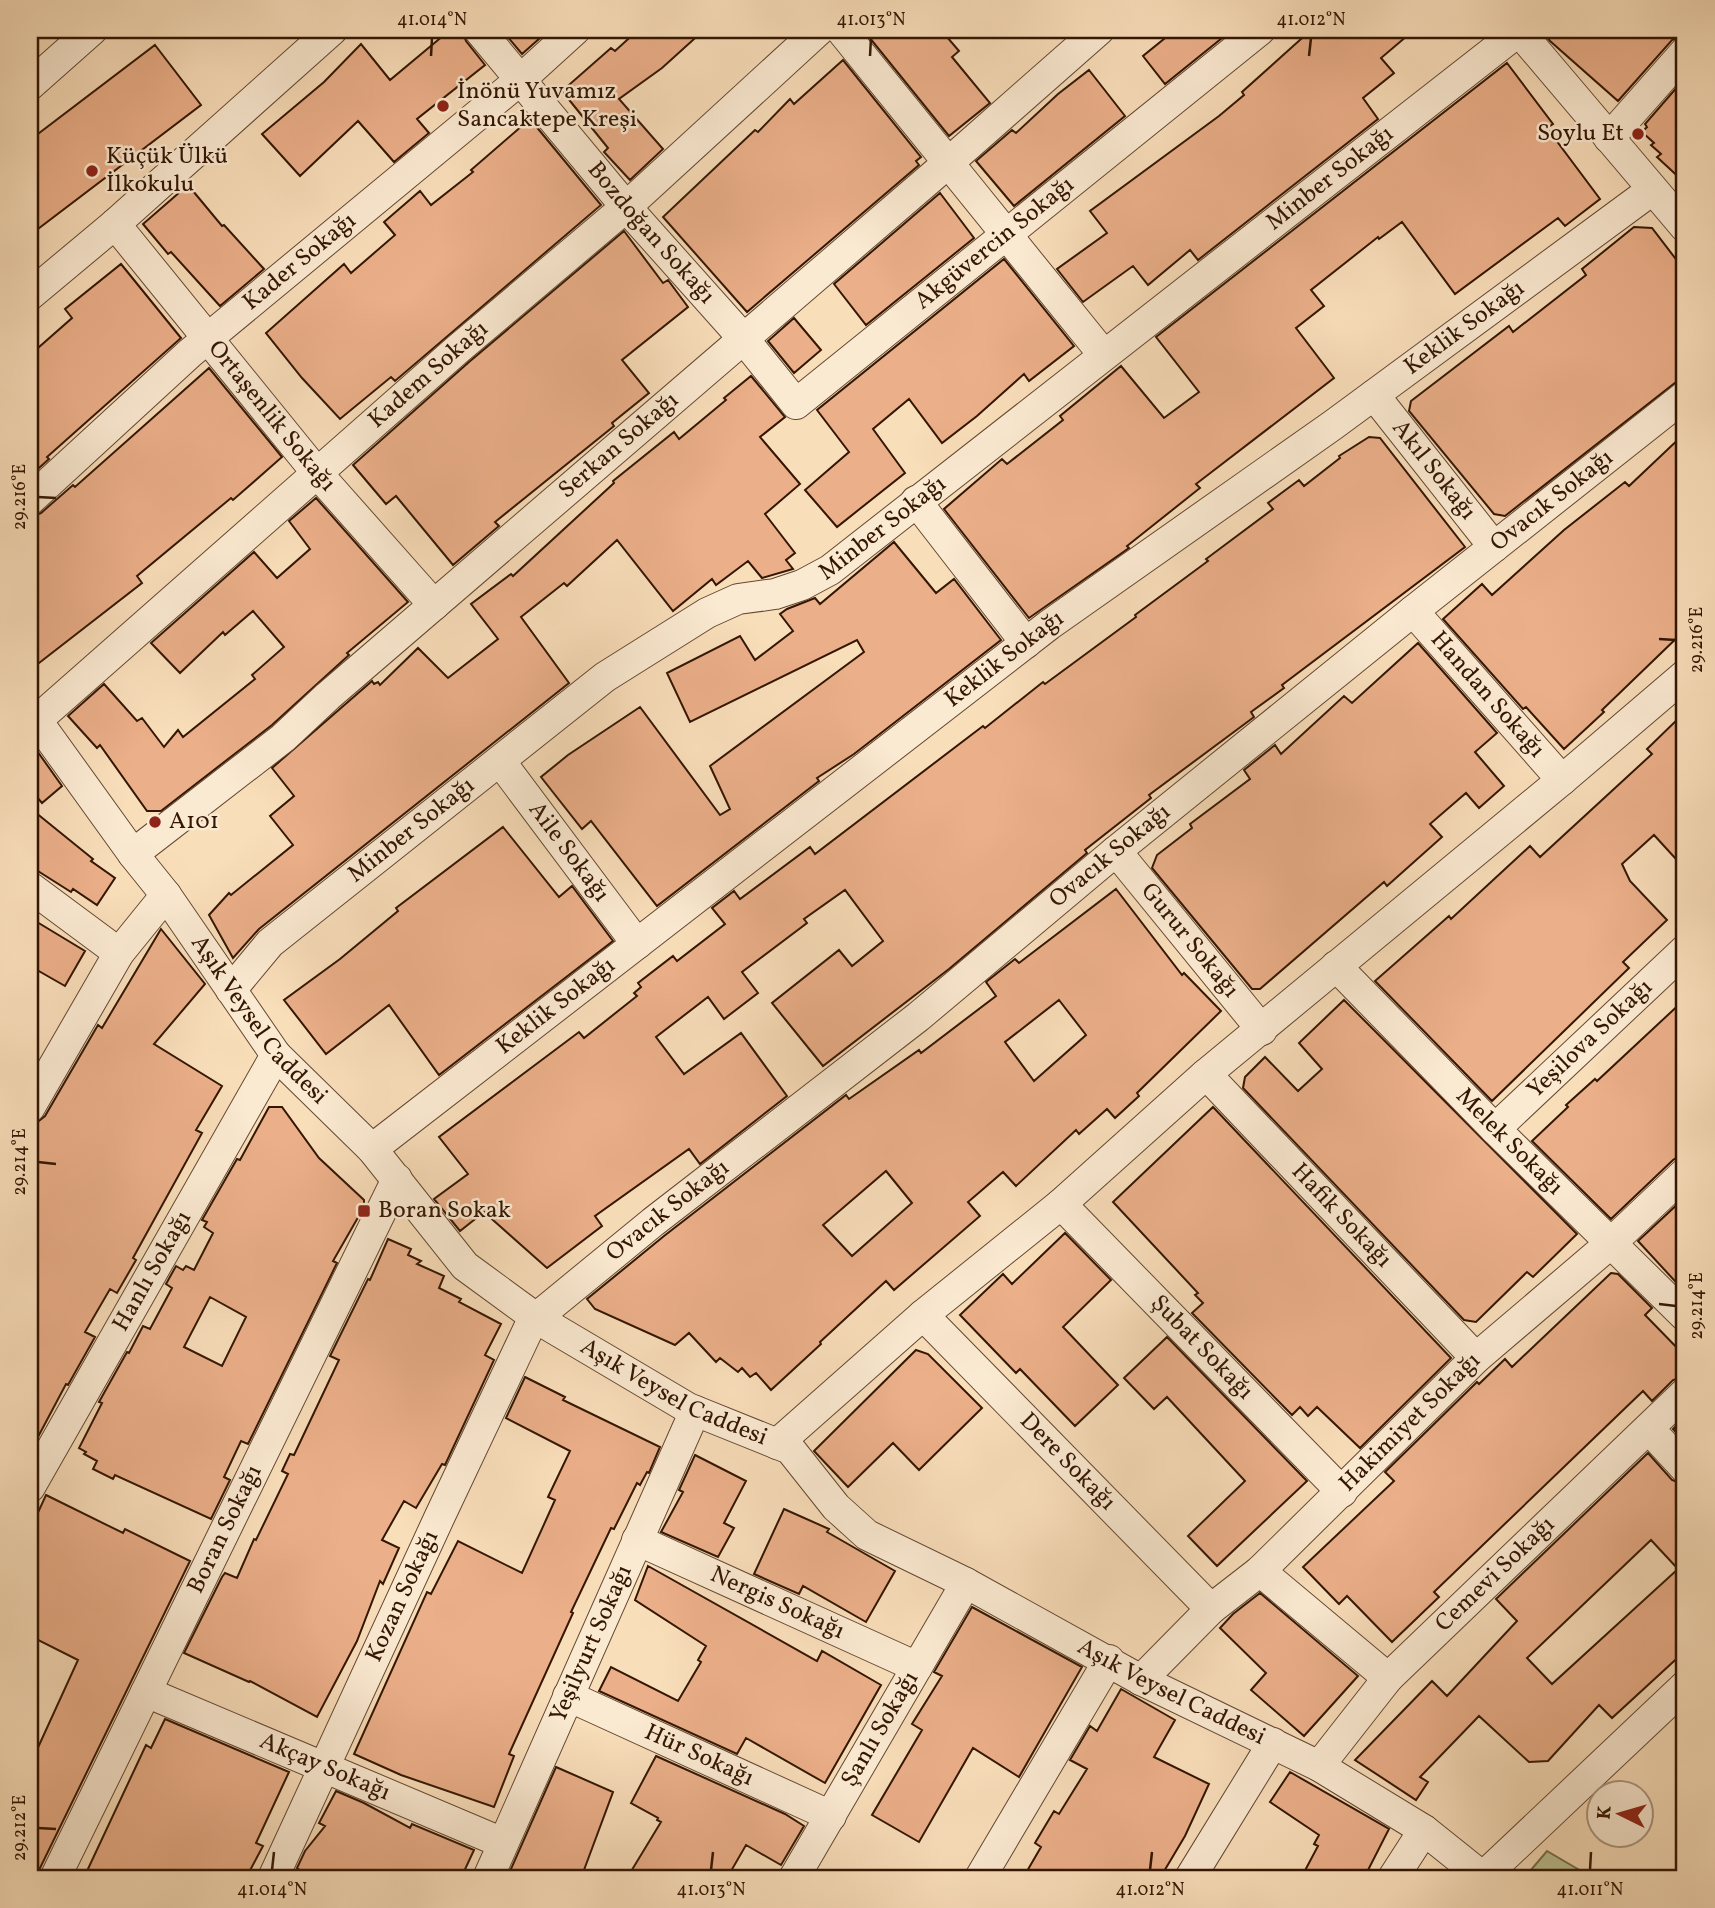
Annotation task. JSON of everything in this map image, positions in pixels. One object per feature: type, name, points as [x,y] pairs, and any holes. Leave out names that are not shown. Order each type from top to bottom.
[{"type":"street","points":[[30,85],[92,30]]},
{"type":"street","points":[[30,295],[332,30]]},
{"type":"street","name":"Bozdoğan Sokağı","points":[[479,30],[626,207],[743,338]]},
{"type":"street","name":"Kader Sokağı","points":[[30,500],[208,338],[520,80],[575,30]]},
{"type":"street","name":"Kadem Sokağı","points":[[33,715],[626,207],[819,30]]},
{"type":"street","points":[[841,30],[1103,354]]},
{"type":"street","name":"Serkan Sokağı","points":[[133,854],[283,738],[1099,30]]},
{"type":"street","name":"Akgüvercin Sokağı","points":[[743,338],[796,404],[1261,30]]},
{"type":"street","points":[[1519,30],[1685,227]]},
{"type":"street","name":"Minber Sokağı","points":[[231,990],[270,943],[605,677],[696,620],[738,599],[775,594],[802,585],[830,570],[1519,30]]},
{"type":"street","points":[[1609,138],[1685,52]]},
{"type":"street","name":"Keklik Sokağı","points":[[372,1149],[1026,643],[1374,395],[1652,190]]},
{"type":"street","name":"Ortaşenlik Sokağı","points":[[115,223],[317,473],[434,605]]},
{"type":"street","name":"Akıl Sokağı","points":[[1374,395],[1494,547]]},
{"type":"street","name":"Ovacık Sokağı","points":[[535,1317],[918,1017],[1116,851],[1685,396]]},
{"type":"street","points":[[916,501],[1026,643]]},
{"type":"street","name":"Handan Sokağı","points":[[1413,611],[1562,780]]},
{"type":"street","points":[[777,1444],[923,1315],[1061,1204],[1206,1074],[1685,675]]},
{"type":"street","name":"Aşık Veysel Caddesi","points":[[33,715],[133,854],[166,895],[276,1055],[372,1149],[465,1266],[535,1317],[695,1411],[790,1449],[836,1507],[867,1535],[966,1583],[1141,1680],[1319,1766],[1424,1830],[1483,1878]]},
{"type":"street","name":"Aile Sokağı","points":[[500,761],[637,944]]},
{"type":"street","name":"Gurur Sokağı","points":[[1116,851],[1262,1030]]},
{"type":"street","points":[[30,887],[119,953]]},
{"type":"street","points":[[30,1107],[119,953],[166,895]]},
{"type":"street","name":"Yeşilova Sokağı","points":[[1495,1129],[1685,950]]},
{"type":"street","name":"Melek Sokağı","points":[[1336,966],[1495,1129],[1685,1316]]},
{"type":"street","name":"Hanlı Sokağı","points":[[30,1487],[276,1055]]},
{"type":"street","name":"Hafik Sokağı","points":[[1206,1074],[1476,1358]]},
{"type":"street","name":"Hakimiyet Sokağı","points":[[1141,1680],[1211,1609],[1260,1571],[1476,1358],[1611,1243],[1685,1173]]},
{"type":"street","name":"Boran Sokağı","points":[[55,1878],[397,1179]]},
{"type":"street","name":"Şubat Sokağı","points":[[1061,1204],[1342,1492]]},
{"type":"street","name":"Dere Sokağı","points":[[923,1315],[1211,1609]]},
{"type":"street","name":"Kozan Sokağı","points":[[273,1878],[535,1317]]},
{"type":"street","name":"Cemevi Sokağı","points":[[1319,1766],[1388,1678],[1650,1430],[1685,1393]]},
{"type":"street","name":"Yeşilyurt Sokağı","points":[[488,1878],[695,1411]]},
{"type":"street","points":[[1650,1430],[1685,1468]]},
{"type":"street","name":"Nergis Sokağı","points":[[637,1540],[917,1667]]},
{"type":"street","points":[[1260,1571],[1388,1678]]},
{"type":"street","name":"Şanlı Sokağı","points":[[794,1878],[966,1583]]},
{"type":"street","points":[[981,1878],[1109,1660]]},
{"type":"street","points":[[1483,1878],[1685,1686]]},
{"type":"street","name":"Akçay Sokağı","points":[[146,1692],[503,1843]]},
{"type":"street","name":"Hür Sokağı","points":[[568,1696],[831,1816]]},
{"type":"street","points":[[1190,1878],[1273,1743]]},
{"type":"street","points":[[1393,1878],[1424,1830]]},
{"type":"green space","points":[[1547,1851],[1593,1878],[1524,1878]]},
{"type":"building","points":[[450,30],[462,30],[466,41],[485,65],[417,119],[429,133],[394,162],[358,121],[300,176],[262,134],[324,82],[361,44],[390,80]]},
{"type":"building","points":[[502,30],[549,30],[522,54]]},
{"type":"building","points":[[638,30],[704,30],[662,68],[619,99],[663,149],[630,180],[604,152],[608,148],[562,91],[611,48],[615,51]]},
{"type":"building","points":[[877,30],[941,30],[959,51],[952,57],[990,103],[949,136],[869,37]]},
{"type":"building","points":[[1175,30],[1232,30],[1165,84],[1143,56]]},
{"type":"building","points":[[1311,30],[1414,30],[1381,58],[1394,73],[1363,98],[1378,119],[1198,260],[1190,250],[1148,285],[1133,266],[1083,302],[1057,269],[1107,233],[1090,211],[1219,116]]},
{"type":"building","points":[[1541,30],[1685,30],[1685,35],[1672,40],[1618,101]]},
{"type":"building","points":[[155,45],[201,105],[30,235],[30,140]]},
{"type":"building","points":[[843,60],[921,157],[916,161],[919,165],[747,312],[663,217],[755,130],[758,132],[790,99],[794,104]]},
{"type":"building","points":[[1507,63],[1553,124],[1547,128],[1600,199],[1565,226],[1558,218],[1455,294],[1402,222],[1379,239],[1378,237],[1311,290],[1324,306],[1296,328],[1334,378],[1196,484],[1200,488],[1127,546],[1129,548],[1029,618],[944,509],[1002,459],[1007,464],[1063,420],[1060,416],[1121,366],[1164,418],[1199,392],[1156,337]]},
{"type":"building","points":[[1089,70],[1125,116],[1014,206],[976,161],[1012,130],[1016,133]]},
{"type":"building","points":[[1685,78],[1685,183],[1657,157],[1661,154],[1642,132],[1647,127],[1645,124]]},
{"type":"building","points":[[530,119],[601,205],[395,381],[391,377],[340,419],[266,333],[344,264],[351,273],[395,235],[384,222],[420,191],[431,205],[473,172],[471,170]]},
{"type":"building","points":[[188,185],[222,226],[224,225],[264,269],[220,306],[171,252],[168,254],[143,224]]},
{"type":"building","points":[[940,193],[974,238],[866,325],[834,284]]},
{"type":"building","points":[[1634,227],[1652,228],[1685,271],[1685,375],[1505,516],[1494,514],[1409,411],[1411,401],[1509,326],[1513,332],[1586,275],[1582,269]]},
{"type":"building","points":[[624,231],[663,283],[668,280],[688,307],[622,360],[649,393],[612,423],[614,426],[495,522],[499,526],[453,565],[396,496],[386,504],[353,465],[469,362]]},
{"type":"building","points":[[1004,259],[1074,346],[1029,381],[1024,374],[942,443],[909,399],[873,429],[905,473],[837,527],[805,490],[849,452],[817,410]]},
{"type":"building","points":[[121,264],[181,338],[47,457],[49,459],[30,476],[30,355],[72,318],[65,309]]},
{"type":"building","points":[[794,318],[821,350],[794,373],[768,341]]},
{"type":"building","points":[[209,368],[282,457],[233,500],[231,498],[137,576],[142,583],[30,670],[30,517],[41,513],[73,485],[75,487]]},
{"type":"building","points":[[751,376],[785,417],[760,437],[800,484],[765,514],[795,553],[786,560],[793,569],[762,578],[748,561],[716,585],[712,579],[673,611],[617,540],[567,586],[564,583],[521,617],[569,683],[259,929],[233,958],[209,915],[229,893],[231,895],[293,845],[270,816],[294,796],[272,768],[372,681],[380,685],[418,648],[448,678],[498,639],[471,604],[511,574],[513,576],[614,483],[613,481],[674,432],[679,439]]},
{"type":"building","points":[[1685,433],[1685,630],[1564,749],[1526,707],[1523,709],[1443,619],[1482,584],[1492,595],[1564,530],[1625,482],[1629,486]]},
{"type":"building","points":[[1369,437],[1380,438],[1465,547],[1282,685],[1284,688],[1251,712],[1254,717],[1149,795],[1151,798],[1085,850],[1087,853],[949,969],[823,1066],[772,1003],[839,950],[852,966],[883,941],[845,890],[804,919],[807,923],[742,972],[758,993],[724,1019],[708,997],[656,1037],[684,1074],[741,1033],[787,1096],[700,1164],[689,1149],[595,1216],[602,1226],[547,1268],[484,1212],[460,1231],[434,1199],[468,1174],[439,1137],[579,1032],[584,1038],[637,996],[634,993],[641,987],[638,983],[673,956],[677,961],[725,924],[712,908],[734,891],[740,899],[810,847],[815,854],[983,726],[985,728],[1043,682],[1045,684],[1136,617],[1135,615],[1208,561],[1206,559],[1273,509],[1268,503],[1299,480],[1304,486],[1340,458],[1339,456]]},
{"type":"building","points":[[316,498],[408,602],[347,653],[349,655],[272,725],[161,811],[147,811],[100,745],[97,748],[68,716],[104,684],[137,721],[142,718],[164,747],[178,730],[183,737],[255,679],[252,675],[284,647],[253,611],[225,635],[223,632],[180,673],[151,643],[254,552],[277,578],[310,549],[289,521]]},
{"type":"building","points":[[894,542],[936,593],[954,579],[1001,640],[854,754],[817,778],[819,781],[657,906],[591,821],[582,829],[541,777],[568,755],[640,707],[720,815],[730,809],[710,766],[864,652],[857,640],[690,722],[667,673],[740,636],[755,660],[793,631],[780,614],[815,598],[820,604]]},
{"type":"building","points":[[1418,643],[1497,733],[1475,752],[1504,786],[1479,808],[1466,793],[1430,824],[1442,837],[1387,886],[1384,882],[1260,989],[1252,989],[1152,868],[1157,855],[1192,828],[1190,824],[1250,779],[1244,770],[1275,745],[1281,754],[1344,696],[1352,703]]},
{"type":"building","points":[[1685,712],[1685,869],[1654,835],[1622,864],[1630,881],[1667,920],[1623,962],[1629,968],[1492,1101],[1375,981],[1449,916],[1451,919],[1530,846],[1540,857],[1652,754],[1647,749]]},
{"type":"building","points":[[30,741],[62,786],[42,803],[30,789]]},
{"type":"building","points":[[30,808],[93,859],[91,861],[115,878],[97,905],[30,866]]},
{"type":"building","points":[[503,827],[559,897],[572,886],[613,941],[439,1075],[389,1005],[326,1054],[284,1000],[340,959],[398,911],[396,908]]},
{"type":"building","points":[[1116,889],[1182,975],[1184,973],[1221,1011],[1115,1118],[1107,1109],[1079,1134],[1076,1130],[1016,1186],[1003,1172],[968,1202],[980,1216],[894,1290],[886,1281],[771,1390],[756,1373],[750,1377],[742,1368],[738,1372],[720,1358],[716,1362],[689,1333],[675,1345],[595,1309],[587,1299],[846,1095],[849,1099],[919,1050],[921,1053],[996,996],[986,982],[1015,959],[1019,963]],"holes":[[[1059,1000],[1086,1035],[1034,1081],[1005,1042]],[[886,1171],[912,1203],[852,1256],[823,1225]]]},
{"type":"building","points":[[37,922],[85,951],[65,986],[30,966],[30,934]]},
{"type":"building","points":[[161,929],[205,984],[154,1044],[222,1086],[196,1130],[202,1133],[133,1258],[136,1260],[117,1293],[110,1289],[85,1332],[95,1337],[68,1385],[66,1384],[30,1452],[30,1128],[45,1116],[98,1025],[102,1028]]},
{"type":"building","points":[[1685,999],[1685,1152],[1673,1160],[1611,1219],[1532,1141],[1568,1107],[1566,1105],[1595,1079],[1597,1081]]},
{"type":"building","points":[[1344,1000],[1577,1234],[1533,1277],[1527,1272],[1476,1322],[1464,1320],[1243,1088],[1245,1077],[1265,1057],[1298,1091],[1322,1069],[1299,1043]]},
{"type":"building","points":[[269,1107],[282,1107],[319,1158],[364,1200],[364,1207],[333,1261],[337,1263],[248,1444],[241,1441],[224,1477],[230,1480],[211,1519],[115,1475],[113,1479],[93,1469],[97,1461],[79,1448],[102,1403],[99,1402],[127,1352],[129,1353],[143,1326],[150,1329],[172,1288],[166,1284],[176,1266],[183,1270],[186,1266],[194,1270],[213,1233],[204,1227],[207,1222],[202,1220],[237,1159],[240,1160]],"holes":[[[210,1297],[246,1317],[222,1366],[184,1347]]]},
{"type":"building","points":[[1213,1107],[1451,1358],[1360,1448],[1317,1407],[1308,1416],[1300,1407],[1292,1415],[1192,1313],[1203,1303],[1195,1295],[1198,1293],[1113,1202]]},
{"type":"building","points":[[1682,1200],[1685,1203],[1685,1292],[1638,1241]]},
{"type":"building","points":[[1065,1233],[1111,1280],[1063,1327],[1118,1385],[1075,1426],[1020,1369],[1016,1373],[960,1315],[1003,1274],[1012,1284]]},
{"type":"building","points":[[388,1239],[411,1249],[408,1255],[421,1261],[417,1264],[444,1276],[439,1288],[501,1324],[485,1355],[494,1360],[445,1465],[442,1464],[416,1508],[404,1501],[382,1540],[399,1548],[383,1584],[380,1581],[357,1641],[317,1717],[250,1681],[184,1653],[222,1577],[225,1573],[237,1578],[254,1539],[256,1540],[288,1474],[282,1471],[290,1454],[294,1455],[339,1360],[330,1356]]},
{"type":"building","points":[[1611,1273],[1618,1274],[1652,1308],[1645,1315],[1685,1356],[1685,1376],[1673,1380],[1652,1401],[1643,1391],[1434,1592],[1439,1597],[1392,1642],[1347,1596],[1339,1604],[1303,1567],[1394,1481],[1385,1472],[1477,1382],[1479,1384],[1505,1359],[1512,1367]]},
{"type":"building","points":[[1167,1337],[1307,1481],[1217,1566],[1188,1536],[1245,1481],[1167,1397],[1154,1409],[1124,1378]]},
{"type":"building","points":[[916,1350],[928,1354],[982,1408],[919,1470],[893,1443],[848,1487],[814,1451]]},
{"type":"building","points":[[525,1377],[565,1397],[563,1400],[660,1447],[649,1473],[647,1472],[640,1485],[637,1483],[614,1529],[611,1528],[571,1612],[573,1613],[509,1754],[514,1756],[494,1807],[401,1775],[354,1754],[427,1592],[431,1594],[458,1541],[522,1573],[555,1500],[548,1497],[570,1451],[506,1418]]},
{"type":"building","points":[[1685,1417],[1685,1442],[1673,1429]]},
{"type":"building","points":[[1648,1453],[1672,1480],[1685,1485],[1685,1651],[1612,1718],[1599,1705],[1548,1761],[1529,1762],[1479,1716],[1420,1777],[1428,1782],[1416,1800],[1355,1760],[1432,1681],[1447,1696],[1517,1621],[1496,1599]],"holes":[[[1651,1540],[1678,1569],[1552,1684],[1527,1658]]]},
{"type":"building","points":[[695,1455],[746,1481],[724,1523],[734,1528],[718,1557],[661,1532],[683,1492],[679,1490]]},
{"type":"building","points":[[46,1495],[123,1533],[125,1529],[190,1561],[39,1870],[38,1878],[30,1878],[30,1765],[78,1660],[30,1636],[30,1530]]},
{"type":"building","points":[[784,1509],[829,1529],[827,1532],[895,1571],[866,1622],[803,1586],[799,1594],[754,1574]]},
{"type":"building","points":[[648,1566],[817,1661],[822,1651],[881,1685],[825,1783],[746,1738],[737,1754],[599,1691],[611,1667],[678,1701],[701,1662],[698,1660],[706,1646],[635,1600]]},
{"type":"building","points":[[1260,1593],[1358,1676],[1304,1736],[1251,1690],[1266,1673],[1220,1628]]},
{"type":"building","points":[[972,1607],[1082,1667],[1019,1777],[973,1748],[919,1842],[872,1815],[922,1730],[912,1724],[942,1676],[934,1672]]},
{"type":"building","points":[[1121,1689],[1175,1720],[1154,1757],[1209,1784],[1185,1836],[1160,1878],[1023,1878],[1041,1847],[1035,1843],[1054,1811],[1059,1814],[1087,1769],[1070,1760],[1090,1726],[1097,1731]]},
{"type":"building","points":[[165,1719],[289,1772],[256,1843],[263,1846],[246,1878],[103,1878],[87,1871],[146,1745],[151,1748]]},
{"type":"building","points":[[656,1756],[785,1814],[804,1826],[781,1865],[746,1845],[727,1878],[627,1878],[661,1822],[631,1803]]},
{"type":"building","points":[[556,1767],[613,1792],[581,1878],[507,1878]]},
{"type":"building","points":[[1290,1772],[1389,1829],[1364,1878],[1301,1878],[1318,1846],[1314,1844],[1319,1835],[1270,1802]]},
{"type":"building","points":[[336,1791],[410,1828],[412,1824],[474,1850],[461,1878],[310,1878],[297,1868],[305,1851],[325,1826],[319,1823]]},
{"type":"place","name":"İnönü Yuvamız Sancaktepe Kreşi","points":[[443,106]]},
{"type":"place","name":"Soylu Et","points":[[1638,134]]},
{"type":"place","name":"Küçük Ülkü İlkokulu","points":[[92,171]]},
{"type":"place","name":"A101","points":[[155,822]]},
{"type":"place","name":"Boran Sokak","points":[[364,1211]]}]
